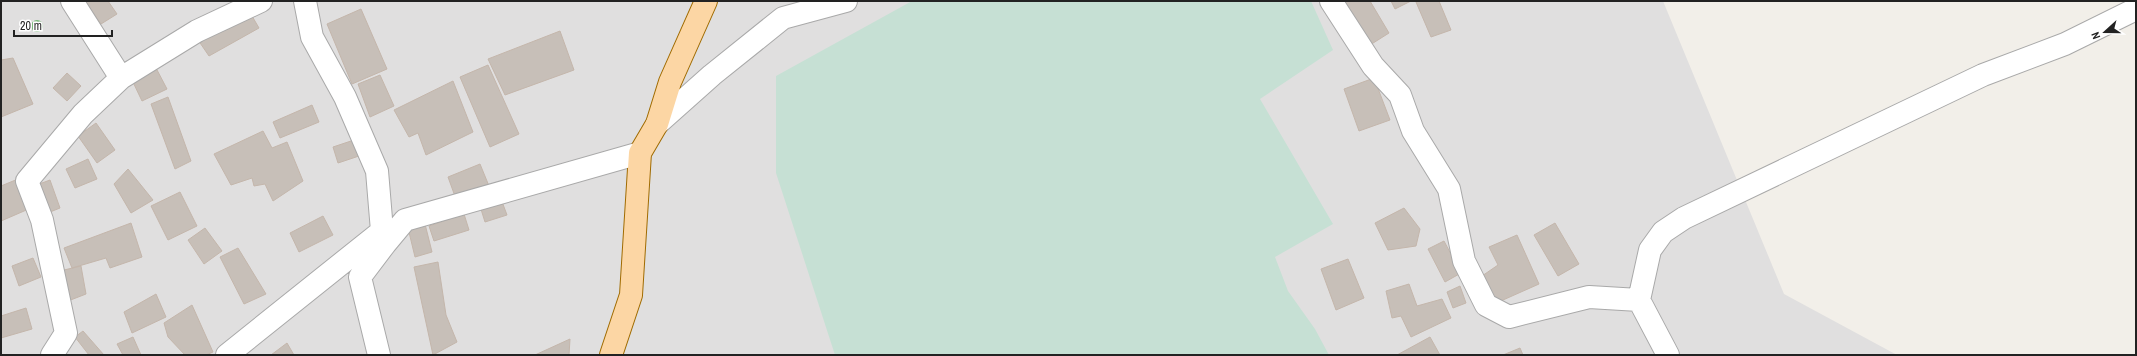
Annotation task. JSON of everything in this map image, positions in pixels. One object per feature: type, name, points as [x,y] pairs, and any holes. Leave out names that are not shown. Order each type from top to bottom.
[{"type":"main road","points":[[611,355],[631,295],[640,153],[656,124],[670,82],[706,1]]},
{"type":"street","points":[[72,1],[121,78]]},
{"type":"street","points":[[52,355],[66,333],[42,220],[27,181],[83,114],[121,78],[197,31],[261,1]]},
{"type":"street","points":[[305,1],[312,37],[345,97],[377,171],[384,238],[360,277],[379,355]]},
{"type":"street","points":[[656,124],[712,74],[783,18],[846,1]]},
{"type":"street","points":[[1331,1],[1373,66],[1400,95],[1413,131],[1449,189],[1464,261],[1486,305],[1509,317],[1589,297],[1639,300]]},
{"type":"street","points":[[1668,355],[1639,300],[1650,250],[1664,232],[1684,218],[1983,75],[2065,44],[2136,9]]},
{"type":"street","points":[[227,355],[384,238],[405,220],[640,153]]},
{"type":"shaded area","points":[[1,1],[1663,1],[1784,294],[1897,355],[1,355]]},
{"type":"green space","points":[[912,1],[1311,1],[1333,50],[1260,99],[1333,224],[1275,257],[1288,291],[1315,329],[1329,355],[835,355],[776,173],[776,76]]},
{"type":"building","points":[[85,1],[108,1],[117,14],[101,24]]},
{"type":"building","points":[[1344,1],[1370,1],[1389,33],[1370,45]]},
{"type":"building","points":[[1391,1],[1411,1],[1395,9]]},
{"type":"building","points":[[1439,1],[1451,30],[1431,37],[1416,2]]},
{"type":"building","points":[[361,9],[387,69],[352,84],[327,24]]},
{"type":"building","points":[[252,16],[259,28],[209,56],[196,37]]},
{"type":"building","points":[[560,31],[574,70],[505,95],[488,59]]},
{"type":"building","points":[[13,58],[33,104],[1,117],[1,60]]},
{"type":"building","points":[[488,65],[519,134],[490,147],[460,77]]},
{"type":"building","points":[[156,68],[167,89],[142,101],[132,80]]},
{"type":"building","points":[[67,73],[81,86],[67,101],[53,88]]},
{"type":"building","points":[[380,75],[394,106],[370,117],[358,84]]},
{"type":"building","points":[[1374,78],[1390,120],[1359,131],[1344,89]]},
{"type":"building","points":[[453,81],[473,132],[426,155],[418,133],[409,137],[394,110]]},
{"type":"building","points":[[168,97],[191,161],[175,169],[151,104]]},
{"type":"building","points":[[312,105],[319,122],[280,138],[273,122]]},
{"type":"building","points":[[96,123],[115,150],[97,163],[78,136]]},
{"type":"building","points":[[263,131],[272,148],[287,142],[303,181],[273,201],[265,184],[254,186],[252,178],[231,185],[214,154]]},
{"type":"building","points":[[354,140],[359,156],[338,163],[333,147]]},
{"type":"building","points":[[88,159],[97,179],[75,188],[66,169]]},
{"type":"building","points":[[480,164],[489,186],[456,199],[448,177]]},
{"type":"building","points":[[128,169],[153,200],[131,213],[114,184]]},
{"type":"building","points":[[18,179],[31,208],[1,221],[1,186]]},
{"type":"building","points":[[50,180],[60,208],[45,214],[34,186]]},
{"type":"building","points":[[180,192],[197,226],[168,240],[151,206]]},
{"type":"building","points":[[501,199],[507,215],[485,222],[480,206]]},
{"type":"building","points":[[1404,208],[1420,229],[1416,246],[1388,250],[1375,223]]},
{"type":"building","points":[[464,214],[469,230],[434,241],[429,226]]},
{"type":"building","points":[[323,216],[333,235],[299,252],[290,233]]},
{"type":"building","points":[[131,223],[142,257],[110,268],[106,258],[72,268],[64,248]]},
{"type":"building","points":[[1555,223],[1579,264],[1558,276],[1534,235]]},
{"type":"building","points":[[425,224],[432,252],[415,257],[408,228]]},
{"type":"building","points":[[205,228],[222,251],[204,264],[188,240]]},
{"type":"building","points":[[1517,235],[1539,284],[1494,304],[1482,276],[1498,265],[1489,247]]},
{"type":"building","points":[[1444,241],[1461,273],[1445,282],[1428,249]]},
{"type":"building","points":[[238,248],[266,294],[244,304],[220,257]]},
{"type":"building","points":[[33,258],[41,277],[19,286],[12,266]]},
{"type":"building","points":[[1348,259],[1364,298],[1336,310],[1321,269]]},
{"type":"building","points":[[438,262],[446,315],[457,342],[433,355],[414,267]]},
{"type":"building","points":[[81,266],[86,294],[68,301],[64,270]]},
{"type":"building","points":[[1409,284],[1417,306],[1442,299],[1451,318],[1411,337],[1401,316],[1392,318],[1386,291]]},
{"type":"building","points":[[1460,286],[1466,303],[1453,308],[1447,292]]},
{"type":"building","points":[[156,294],[166,317],[132,333],[124,312]]},
{"type":"building","points":[[192,305],[213,352],[206,355],[185,355],[168,337],[164,323]]},
{"type":"building","points":[[26,308],[32,329],[1,338],[1,316]]},
{"type":"building","points":[[83,331],[104,355],[89,355],[75,337]]},
{"type":"building","points":[[133,337],[141,355],[123,355],[117,344]]},
{"type":"building","points":[[1430,337],[1440,355],[1397,355]]},
{"type":"building","points":[[570,339],[569,355],[535,355]]},
{"type":"building","points":[[287,343],[294,355],[271,355]]},
{"type":"building","points":[[1520,348],[1523,355],[1503,355]]}]
